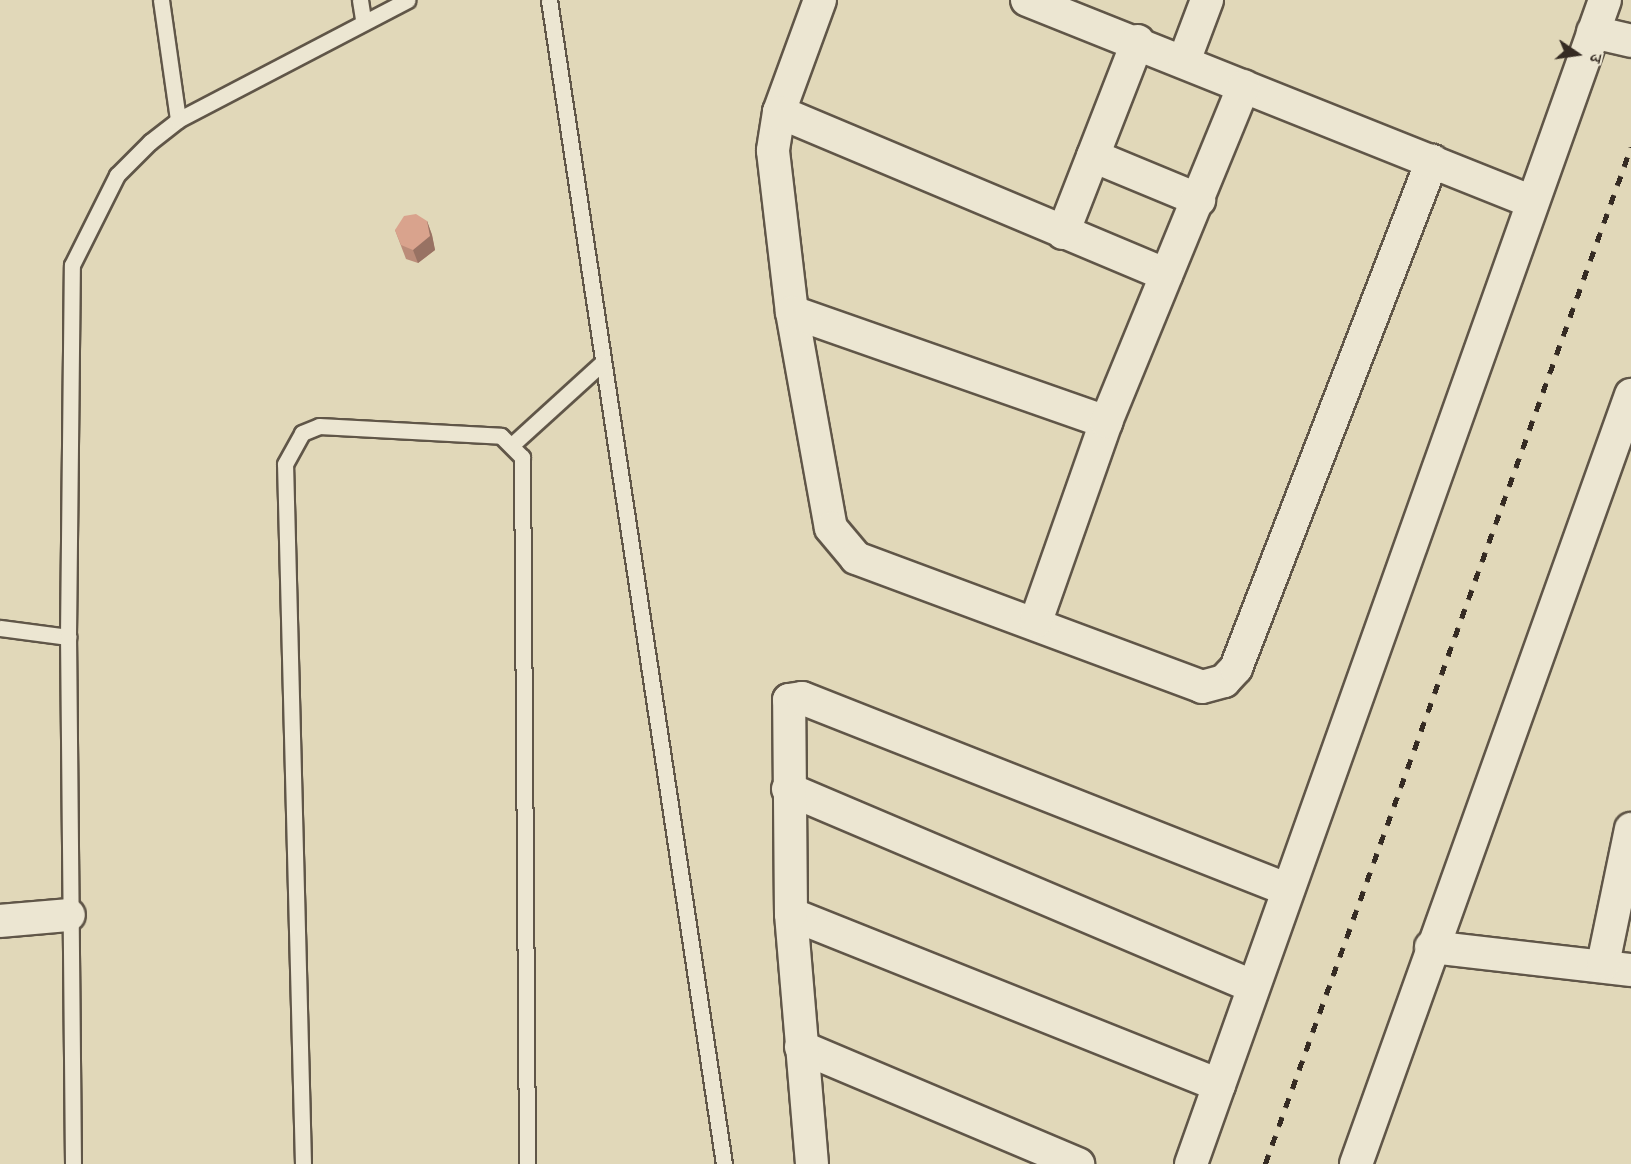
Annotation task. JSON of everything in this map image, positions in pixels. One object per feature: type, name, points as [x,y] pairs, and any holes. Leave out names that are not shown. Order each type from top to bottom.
[{"type":"street","points":[[820,0],[779,112],[773,151],[792,312],[825,510],[841,546],[856,558],[1036,621],[1202,687],[1224,681],[1236,668],[1432,161]]},
{"type":"street","points":[[1026,0],[1184,60],[1530,201]]},
{"type":"street","points":[[1184,60],[1207,0]]},
{"type":"street","points":[[1191,1164],[1530,201],[1594,10],[1631,41]]},
{"type":"street","points":[[1063,232],[1138,42]]},
{"type":"street","points":[[1036,621],[1106,422],[1244,86]]},
{"type":"street","points":[[779,112],[1166,275]]},
{"type":"street","points":[[1093,156],[1199,200]]},
{"type":"street","points":[[792,312],[1106,422]]},
{"type":"street","points":[[1356,1164],[1431,947],[1629,405]]},
{"type":"street","points":[[812,1164],[791,914],[786,713],[795,696],[1286,889]]},
{"type":"street","points":[[788,789],[1252,986]]},
{"type":"street","points":[[1431,947],[1617,967],[1631,829]]},
{"type":"street","points":[[791,914],[1219,1085]]},
{"type":"street","points":[[0,921],[69,915]]},
{"type":"street","points":[[801,1047],[1078,1164]]},
{"type":"lane","points":[[160,0],[178,120]]},
{"type":"lane","points":[[360,0],[363,20]]},
{"type":"lane","points":[[73,1164],[68,637],[72,265],[117,175],[178,120],[363,20],[408,0]]},
{"type":"lane","points":[[549,0],[724,1164]]},
{"type":"lane","points":[[514,443],[602,363]]},
{"type":"lane","points":[[303,1164],[285,464],[302,433],[319,426],[501,436],[514,443],[522,457],[527,1164]]},
{"type":"lane","points":[[0,628],[68,637]]},
{"type":"building","points":[[416,214],[427,221],[430,236],[413,250],[401,245],[395,230],[404,216]]},
{"type":"railway","points":[[1265,1164],[1631,147]]}]
